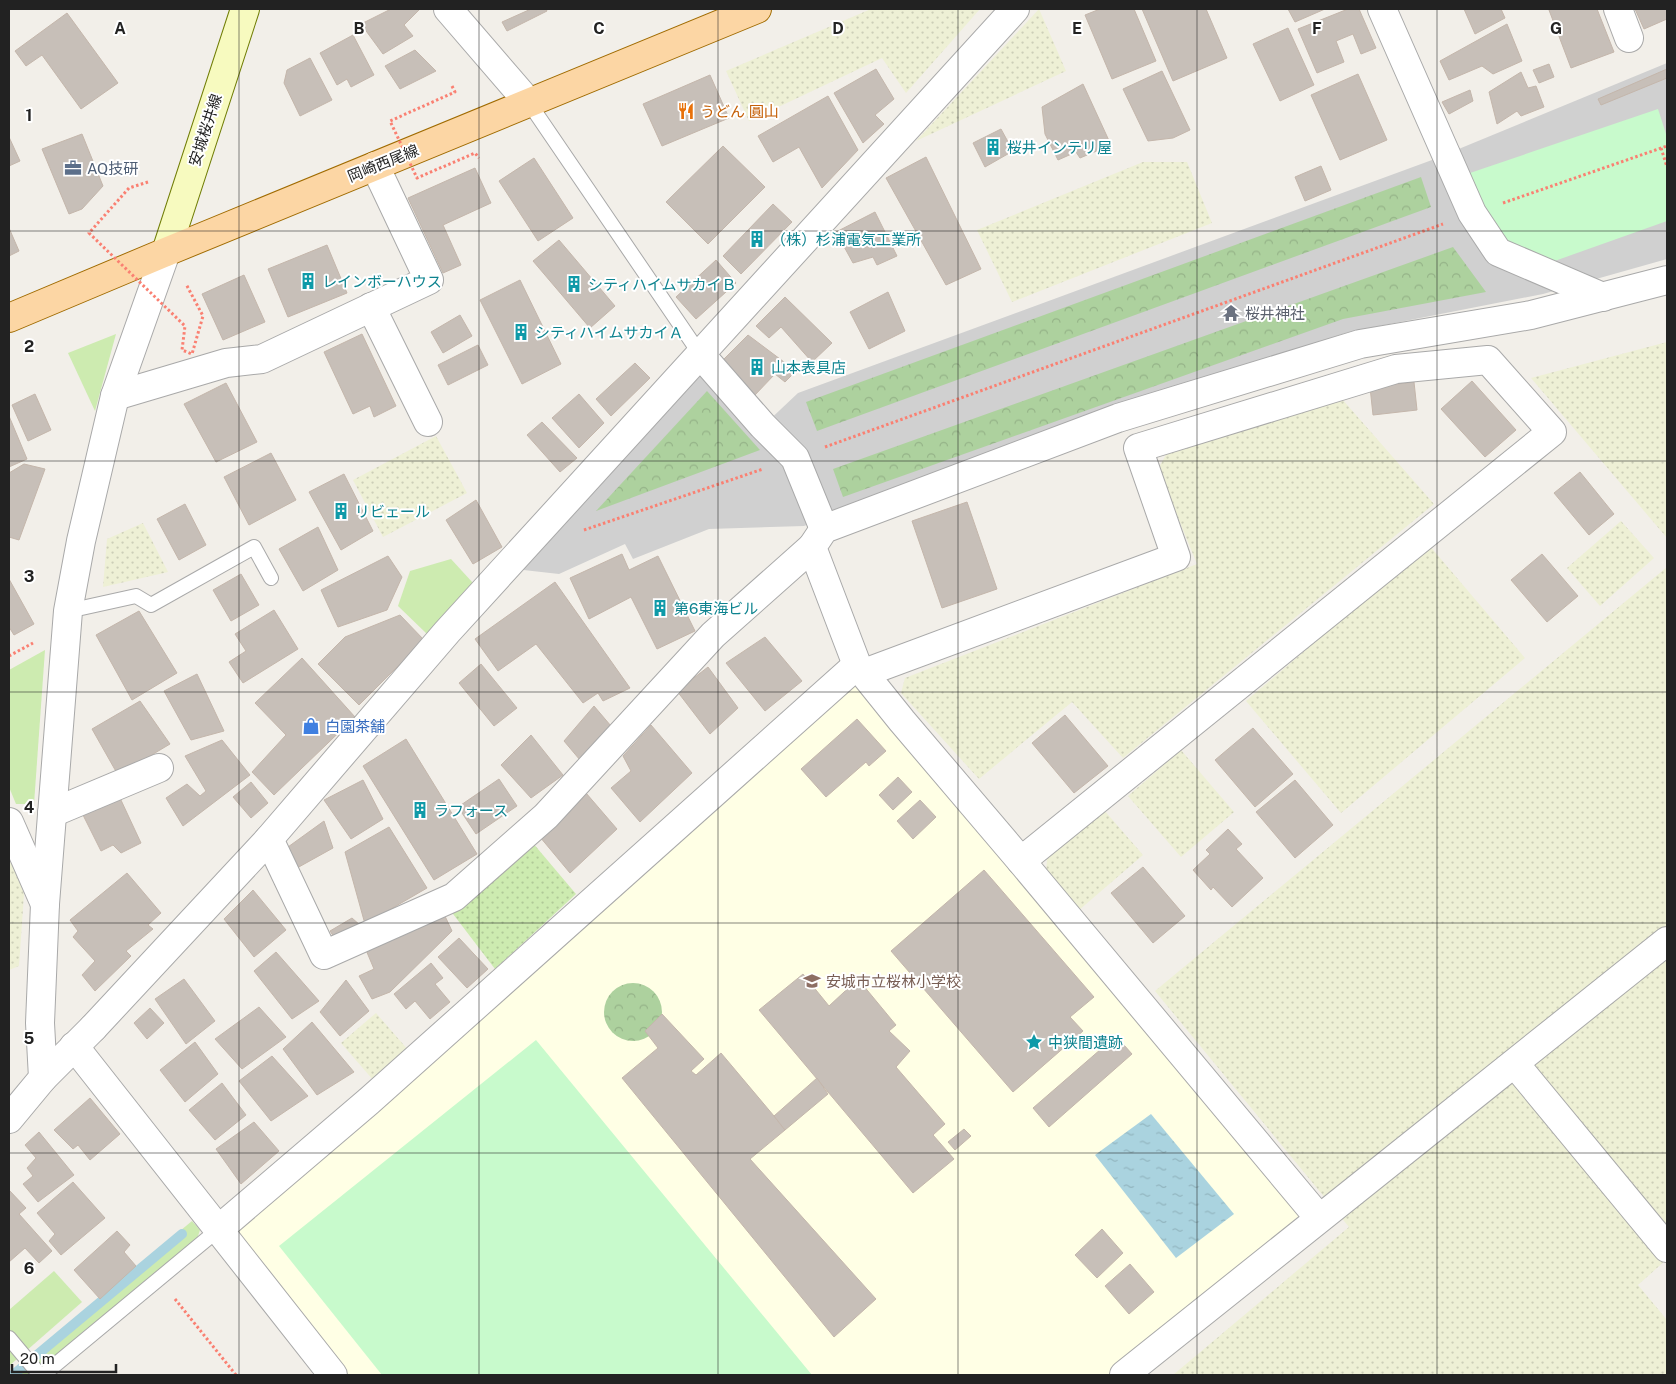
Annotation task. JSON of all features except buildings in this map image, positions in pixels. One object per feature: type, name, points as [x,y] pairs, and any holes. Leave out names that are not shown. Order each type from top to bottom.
[{"type":"main road","name":"安城桜井線","points":[[166,252],[245,9]]},
{"type":"main road","name":"岡崎西尾線","points":[[9,318],[757,9]]},
{"type":"street","points":[[448,9],[529,104]]},
{"type":"street","points":[[9,1120],[43,1078],[269,839],[447,632],[1015,9]]},
{"type":"street","points":[[1382,9],[1472,213],[1498,252],[1603,297]]},
{"type":"street","points":[[1618,9],[1629,38]]},
{"type":"street","points":[[115,396],[226,363],[262,359],[429,280],[375,166]]},
{"type":"street","points":[[43,1078],[40,1023],[45,904],[68,611],[81,541],[115,396],[166,252]]},
{"type":"street","points":[[269,839],[324,955],[454,897],[546,816],[713,634],[818,538],[1118,418],[1360,344],[1531,315],[1667,280]]},
{"type":"street","points":[[371,307],[428,422]]},
{"type":"street","points":[[700,354],[763,426],[795,458],[818,538],[861,669],[902,721],[1319,1218]]},
{"type":"street","points":[[219,1230],[376,1095],[861,669],[1176,557],[1138,448],[1396,369],[1488,360],[1552,432],[1021,861]]},
{"type":"street","points":[[52,813],[159,768]]},
{"type":"street","points":[[9,822],[45,904]]},
{"type":"street","points":[[1124,1375],[1667,941]]},
{"type":"street","points":[[83,1037],[219,1230],[334,1375]]},
{"type":"street","points":[[1515,1064],[1667,1248]]},
{"type":"lane","points":[[529,104],[700,354]]},
{"type":"lane","points":[[68,611],[136,596],[152,605],[254,547],[271,578]]},
{"type":"lane","points":[[9,1338],[41,1375],[219,1230]]},
{"type":"path","points":[[452,86],[455,92],[390,121],[416,178],[475,153],[478,158]]},
{"type":"path","points":[[583,531],[795,458],[1472,213],[1667,146]]},
{"type":"path","points":[[1661,148],[1667,167]]},
{"type":"path","points":[[148,182],[129,188],[89,233],[184,326],[182,350],[192,354],[203,316],[186,284]]},
{"type":"path","points":[[159,1279],[236,1375]]},
{"type":"shaded area","points":[[871,9],[980,9],[906,93],[882,58],[749,121],[726,71]]},
{"type":"shaded area","points":[[1039,9],[1066,71],[916,141]]},
{"type":"shaded area","name":"桜井神社","points":[[1667,63],[1667,259],[1543,294],[1349,332],[1114,408],[804,526],[709,529],[633,559],[625,544],[559,574],[506,568],[700,354],[763,426],[798,393],[1432,160]]},
{"type":"shaded area","points":[[1143,162],[1187,162],[1212,223],[1012,302],[977,230]]},
{"type":"shaded area","points":[[1667,342],[1667,538],[1531,378]]},
{"type":"shaded area","points":[[1342,399],[1434,504],[1123,758],[1072,702],[979,779],[901,693],[905,678],[1197,564],[1158,469],[1168,451]]},
{"type":"shaded area","points":[[436,436],[467,493],[383,537],[353,480]]},
{"type":"shaded area","points":[[1621,521],[1654,558],[1600,606],[1567,568]]},
{"type":"shaded area","points":[[143,523],[168,572],[103,587],[107,539]]},
{"type":"shaded area","points":[[1429,545],[1525,658],[1341,813],[1246,701]]},
{"type":"shaded area","points":[[1667,567],[1667,1259],[1638,1285],[1667,1320],[1667,1375],[1173,1375],[1349,1227],[1155,991]]},
{"type":"shaded area","name":"安城市立桜林小学校","points":[[857,665],[1319,1218],[1126,1375],[336,1375],[219,1229]]},
{"type":"shaded area","points":[[1181,750],[1234,812],[1181,857],[1128,796]]},
{"type":"shaded area","points":[[1104,810],[1143,855],[1078,911],[1046,874],[1047,859]]},
{"type":"shaded area","points":[[13,862],[24,894],[19,966],[9,970],[9,863]]},
{"type":"shaded area","points":[[376,1013],[409,1051],[374,1081],[341,1043]]},
{"type":"green space","points":[[1658,109],[1667,137],[1667,221],[1549,263],[1505,245],[1467,174]]},
{"type":"green space","points":[[1421,177],[1431,207],[817,431],[806,402]]},
{"type":"green space","points":[[1453,247],[1486,292],[1343,319],[843,497],[833,469]]},
{"type":"green space","points":[[116,334],[95,411],[68,353]]},
{"type":"green space","points":[[707,391],[760,450],[596,511]]},
{"type":"green space","points":[[451,559],[473,583],[427,634],[398,606],[410,571]]},
{"type":"green space","points":[[45,650],[34,804],[16,804],[9,787],[9,670]]},
{"type":"green space","points":[[532,842],[576,894],[495,969],[450,910]]},
{"type":"green space","points":[[627,983],[639,983],[654,991],[662,1006],[662,1018],[654,1033],[639,1041],[627,1041],[612,1033],[604,1018],[604,1006],[612,991]]},
{"type":"green space","points":[[536,1040],[812,1375],[382,1375],[279,1246]]},
{"type":"green space","points":[[192,1221],[200,1230],[197,1239],[33,1375],[9,1375],[9,1373]]},
{"type":"green space","points":[[54,1271],[82,1302],[9,1366],[9,1310]]},
{"type":"water","points":[[1151,1114],[1234,1214],[1176,1258],[1095,1155]]},
{"type":"waterway","points":[[13,1375],[182,1234]]},
{"type":"place","name":"うどん 圓山","points":[[686,111]]},
{"type":"place","name":"桜井インテリ屋","points":[[993,147]]},
{"type":"place","name":"AQ技研","points":[[73,168]]},
{"type":"place","name":"（株）杉浦電気工業所","points":[[757,239]]},
{"type":"place","name":"レインボーハウス","points":[[308,281]]},
{"type":"place","name":"シティハイムサカイＢ","points":[[574,284]]},
{"type":"place","name":"桜井神社","points":[[1231,313]]},
{"type":"place","name":"シティハイムサカイＡ","points":[[521,332]]},
{"type":"place","name":"山本表具店","points":[[757,367]]},
{"type":"place","name":"リビェール","points":[[341,511]]},
{"type":"place","name":"第6東海ビル","points":[[660,608]]},
{"type":"place","name":"白園茶舗","points":[[311,726]]},
{"type":"place","name":"ラフォース","points":[[420,810]]},
{"type":"place","name":"安城市立桜林小学校","points":[[812,981]]},
{"type":"place","name":"中狭間遺跡","points":[[1034,1042]]}]
